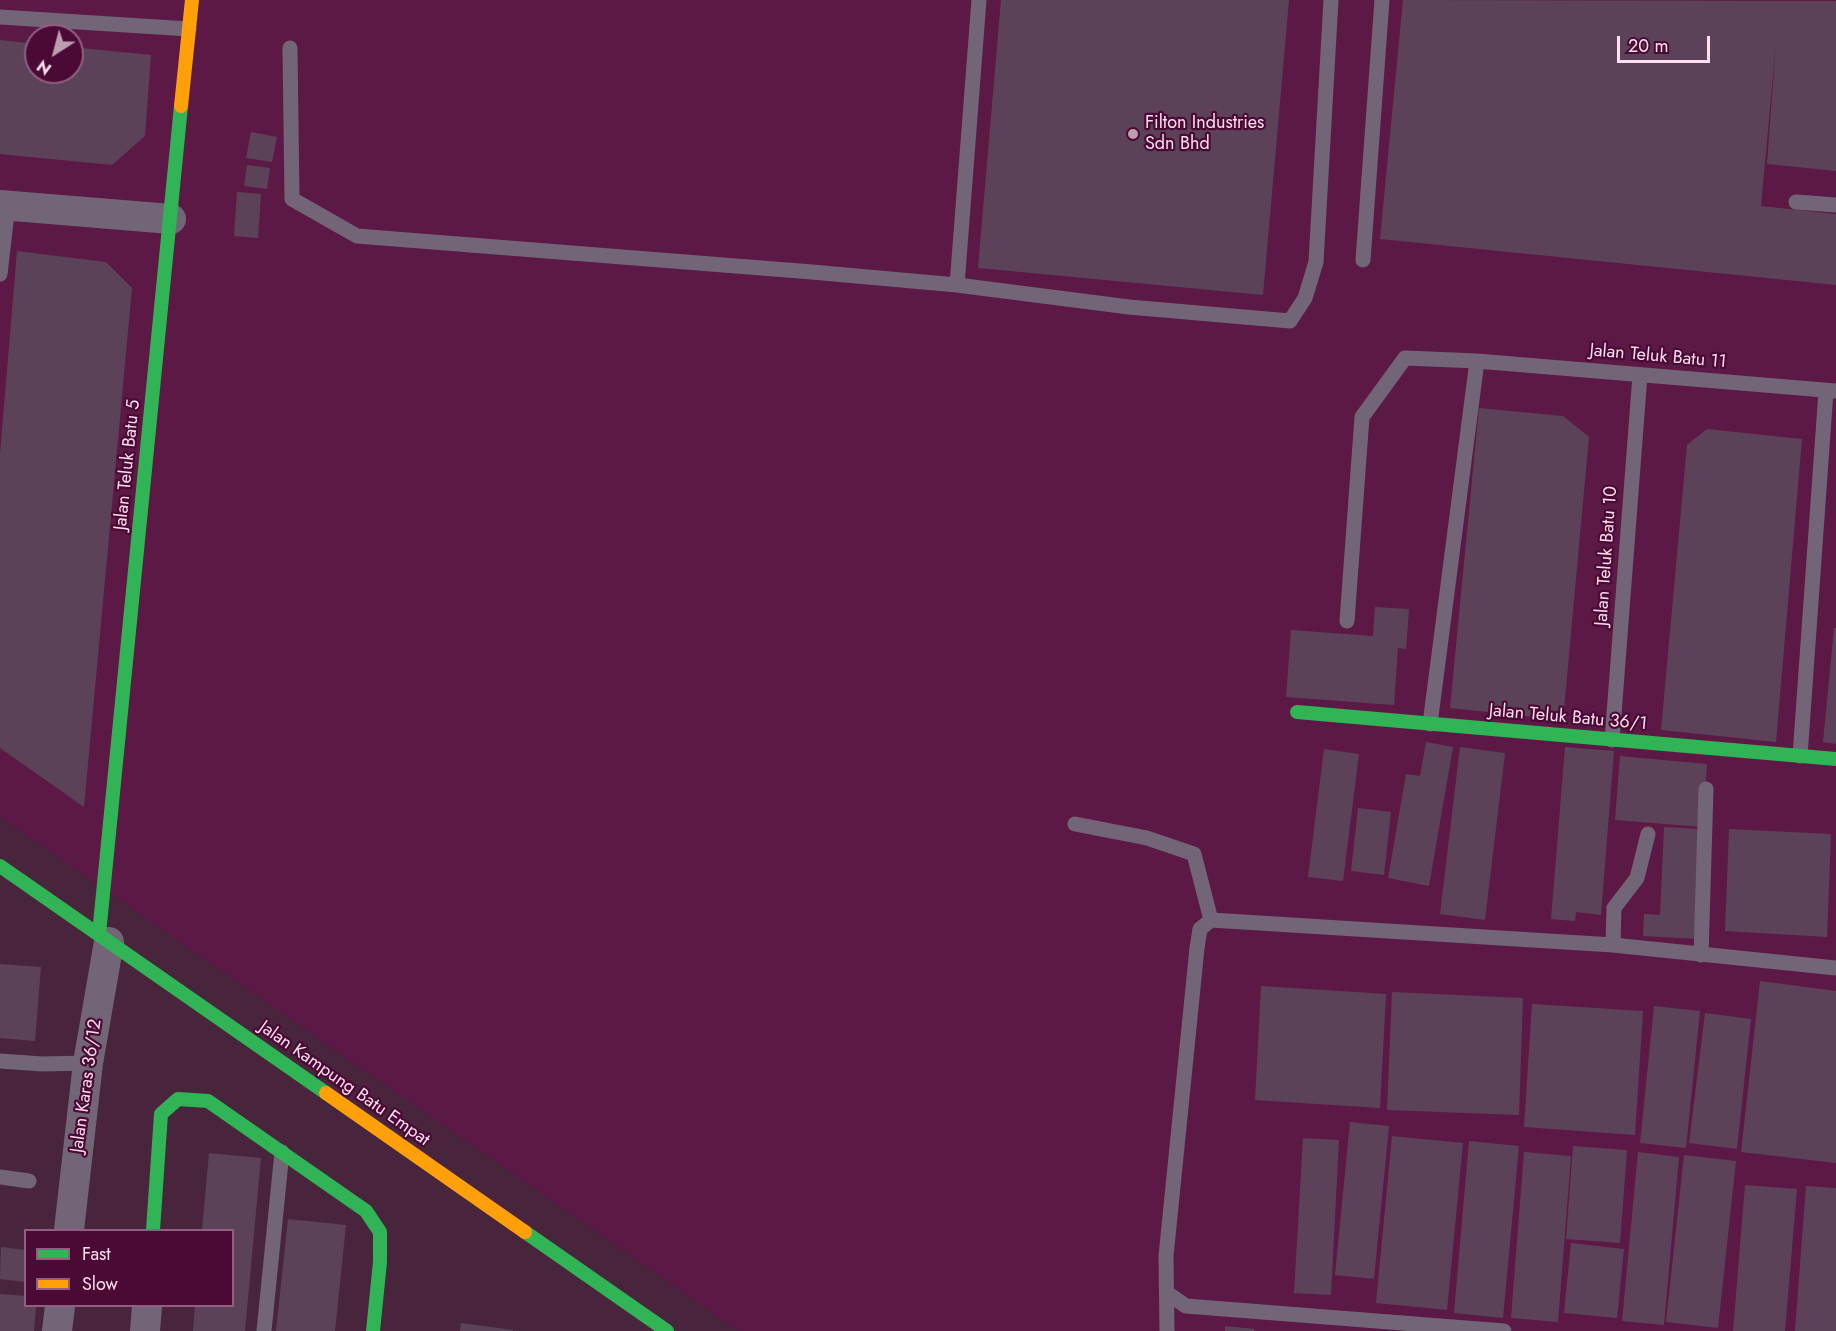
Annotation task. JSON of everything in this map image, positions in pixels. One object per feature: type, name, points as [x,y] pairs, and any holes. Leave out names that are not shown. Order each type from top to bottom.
[{"type":"street","name":"Jalan Teluk Batu 5","points":[[104,938],[192,0]]},
{"type":"street","points":[[4,205],[171,219]]},
{"type":"street","name":"Jalan Teluk Batu 36/1","points":[[1297,712],[1836,759]]},
{"type":"street","name":"Jalan Kampung Batu Empat","points":[[0,866],[668,1331]]},
{"type":"street","name":"Jalan Karas 36/12","points":[[69,1229],[104,938]]},
{"type":"street","points":[[153,1229],[161,1114],[178,1099],[208,1101],[366,1211],[380,1232],[380,1262],[374,1331]]},
{"type":"street","points":[[57,1331],[60,1307]]},
{"type":"street","points":[[145,1331],[147,1307]]},
{"type":"lane","points":[[957,285],[979,0]]},
{"type":"lane","points":[[290,48],[292,199],[357,236],[957,285],[1129,308],[1290,321],[1305,298],[1316,262],[1331,0]]},
{"type":"lane","points":[[1363,260],[1382,0]]},
{"type":"lane","points":[[0,17],[189,29]]},
{"type":"lane","points":[[1796,202],[1836,205]]},
{"type":"lane","points":[[0,274],[4,205]]},
{"type":"lane","name":"Jalan Teluk Batu 11","points":[[1347,621],[1362,417],[1405,358],[1477,361],[1831,391]]},
{"type":"lane","points":[[1430,724],[1477,361]]},
{"type":"lane","name":"Jalan Teluk Batu 10","points":[[1612,740],[1640,375]]},
{"type":"lane","points":[[1800,756],[1831,391]]},
{"type":"lane","points":[[1701,955],[1706,789]]},
{"type":"lane","points":[[1075,824],[1147,838],[1194,854],[1211,920]]},
{"type":"lane","points":[[1613,945],[1614,908],[1637,878],[1648,834]]},
{"type":"lane","points":[[1167,1331],[1166,1256],[1197,948],[1200,929],[1211,920],[1613,945],[1836,968]]},
{"type":"lane","points":[[0,1061],[42,1064],[88,1063]]},
{"type":"lane","points":[[264,1331],[282,1152]]},
{"type":"lane","points":[[0,1177],[29,1181]]},
{"type":"lane","points":[[1167,1293],[1186,1306],[1504,1331]]},
{"type":"shaded area","points":[[0,0],[1836,0],[1836,1331],[739,1331],[0,817]]},
{"type":"building","name":"Filton Industries Sdn Bhd","points":[[1001,0],[1289,0],[1263,295],[978,268]]},
{"type":"building","points":[[1403,0],[1836,1],[1836,171],[1767,164],[1776,42],[1761,206],[1836,214],[1836,285],[1380,239]]},
{"type":"building","points":[[0,40],[24,43],[24,84],[84,84],[84,48],[151,55],[145,136],[112,165],[0,154]]},
{"type":"building","points":[[251,132],[277,137],[272,162],[246,158]]},
{"type":"building","points":[[247,165],[270,168],[267,189],[244,186]]},
{"type":"building","points":[[237,192],[261,194],[258,238],[234,236]]},
{"type":"building","points":[[17,251],[106,262],[132,288],[84,807],[0,748],[0,454]]},
{"type":"building","points":[[1479,408],[1563,416],[1589,437],[1563,720],[1450,708]]},
{"type":"building","points":[[1707,429],[1802,439],[1776,742],[1661,730],[1687,445]]},
{"type":"building","points":[[1375,607],[1409,609],[1406,649],[1398,648],[1394,705],[1286,697],[1291,630],[1373,636]]},
{"type":"building","points":[[1834,628],[1836,628],[1836,744],[1823,742]]},
{"type":"building","points":[[1426,742],[1453,747],[1429,886],[1388,878],[1406,774],[1420,776]]},
{"type":"building","points":[[1460,747],[1505,753],[1485,920],[1440,914]]},
{"type":"building","points":[[1565,747],[1614,751],[1601,915],[1576,912],[1575,921],[1551,919]]},
{"type":"building","points":[[1324,749],[1359,754],[1343,881],[1308,877]]},
{"type":"building","points":[[1620,756],[1707,764],[1702,827],[1615,820]]},
{"type":"building","points":[[1358,808],[1391,812],[1384,875],[1351,871]]},
{"type":"building","points":[[1664,827],[1702,829],[1698,939],[1643,936],[1644,914],[1660,915]]},
{"type":"building","points":[[1729,829],[1831,834],[1827,937],[1725,931]]},
{"type":"building","points":[[0,964],[41,967],[35,1041],[0,1038]]},
{"type":"building","points":[[1760,981],[1836,991],[1836,1163],[1741,1152]]},
{"type":"building","points":[[1261,986],[1386,994],[1380,1108],[1255,1100]]},
{"type":"building","points":[[1392,992],[1523,998],[1519,1115],[1387,1110]]},
{"type":"building","points":[[1532,1004],[1643,1011],[1635,1135],[1524,1127]]},
{"type":"building","points":[[1654,1006],[1700,1011],[1686,1148],[1640,1143]]},
{"type":"building","points":[[1705,1013],[1751,1019],[1737,1149],[1689,1143]]},
{"type":"building","points":[[1350,1122],[1389,1126],[1374,1279],[1335,1275]]},
{"type":"building","points":[[1392,1136],[1463,1143],[1447,1310],[1376,1303]]},
{"type":"building","points":[[1303,1138],[1339,1140],[1331,1295],[1294,1293]]},
{"type":"building","points":[[1469,1141],[1519,1146],[1503,1318],[1454,1313]]},
{"type":"building","points":[[1573,1146],[1627,1150],[1620,1243],[1566,1239]]},
{"type":"building","points":[[1524,1152],[1571,1156],[1558,1322],[1511,1318]]},
{"type":"building","points":[[1638,1152],[1679,1157],[1664,1325],[1622,1321]]},
{"type":"building","points":[[209,1153],[261,1158],[245,1331],[193,1331],[195,1307],[234,1307],[234,1229],[202,1229]]},
{"type":"building","points":[[1684,1155],[1736,1161],[1718,1328],[1666,1322]]},
{"type":"building","points":[[1745,1185],[1797,1189],[1785,1331],[1733,1331]]},
{"type":"building","points":[[1806,1186],[1836,1188],[1836,1331],[1795,1331]]},
{"type":"building","points":[[288,1219],[346,1225],[335,1331],[276,1331]]},
{"type":"building","points":[[1571,1243],[1624,1249],[1617,1318],[1564,1313]]},
{"type":"building","points":[[1,1247],[24,1250],[24,1282],[0,1279]]},
{"type":"building","points":[[0,1294],[24,1296],[24,1307],[36,1307],[34,1331],[0,1331]]},
{"type":"building","points":[[461,1323],[513,1330],[513,1331],[460,1331]]},
{"type":"building","points":[[1225,1326],[1254,1329],[1254,1331],[1225,1331]]},
{"type":"traffic: fast","points":[[99,934],[181,106]]},
{"type":"traffic: fast","points":[[1297,712],[1836,759]]},
{"type":"traffic: fast","points":[[0,866],[326,1093]]},
{"type":"traffic: fast","points":[[153,1229],[161,1114],[178,1099],[208,1101],[366,1211],[380,1232],[380,1262],[373,1331]]},
{"type":"traffic: fast","points":[[525,1232],[667,1331]]},
{"type":"traffic: slow","points":[[181,106],[192,0]]},
{"type":"traffic: slow","points":[[326,1093],[525,1232]]},
{"type":"place","name":"Filton Industries Sdn Bhd","points":[[1133,134]]}]
